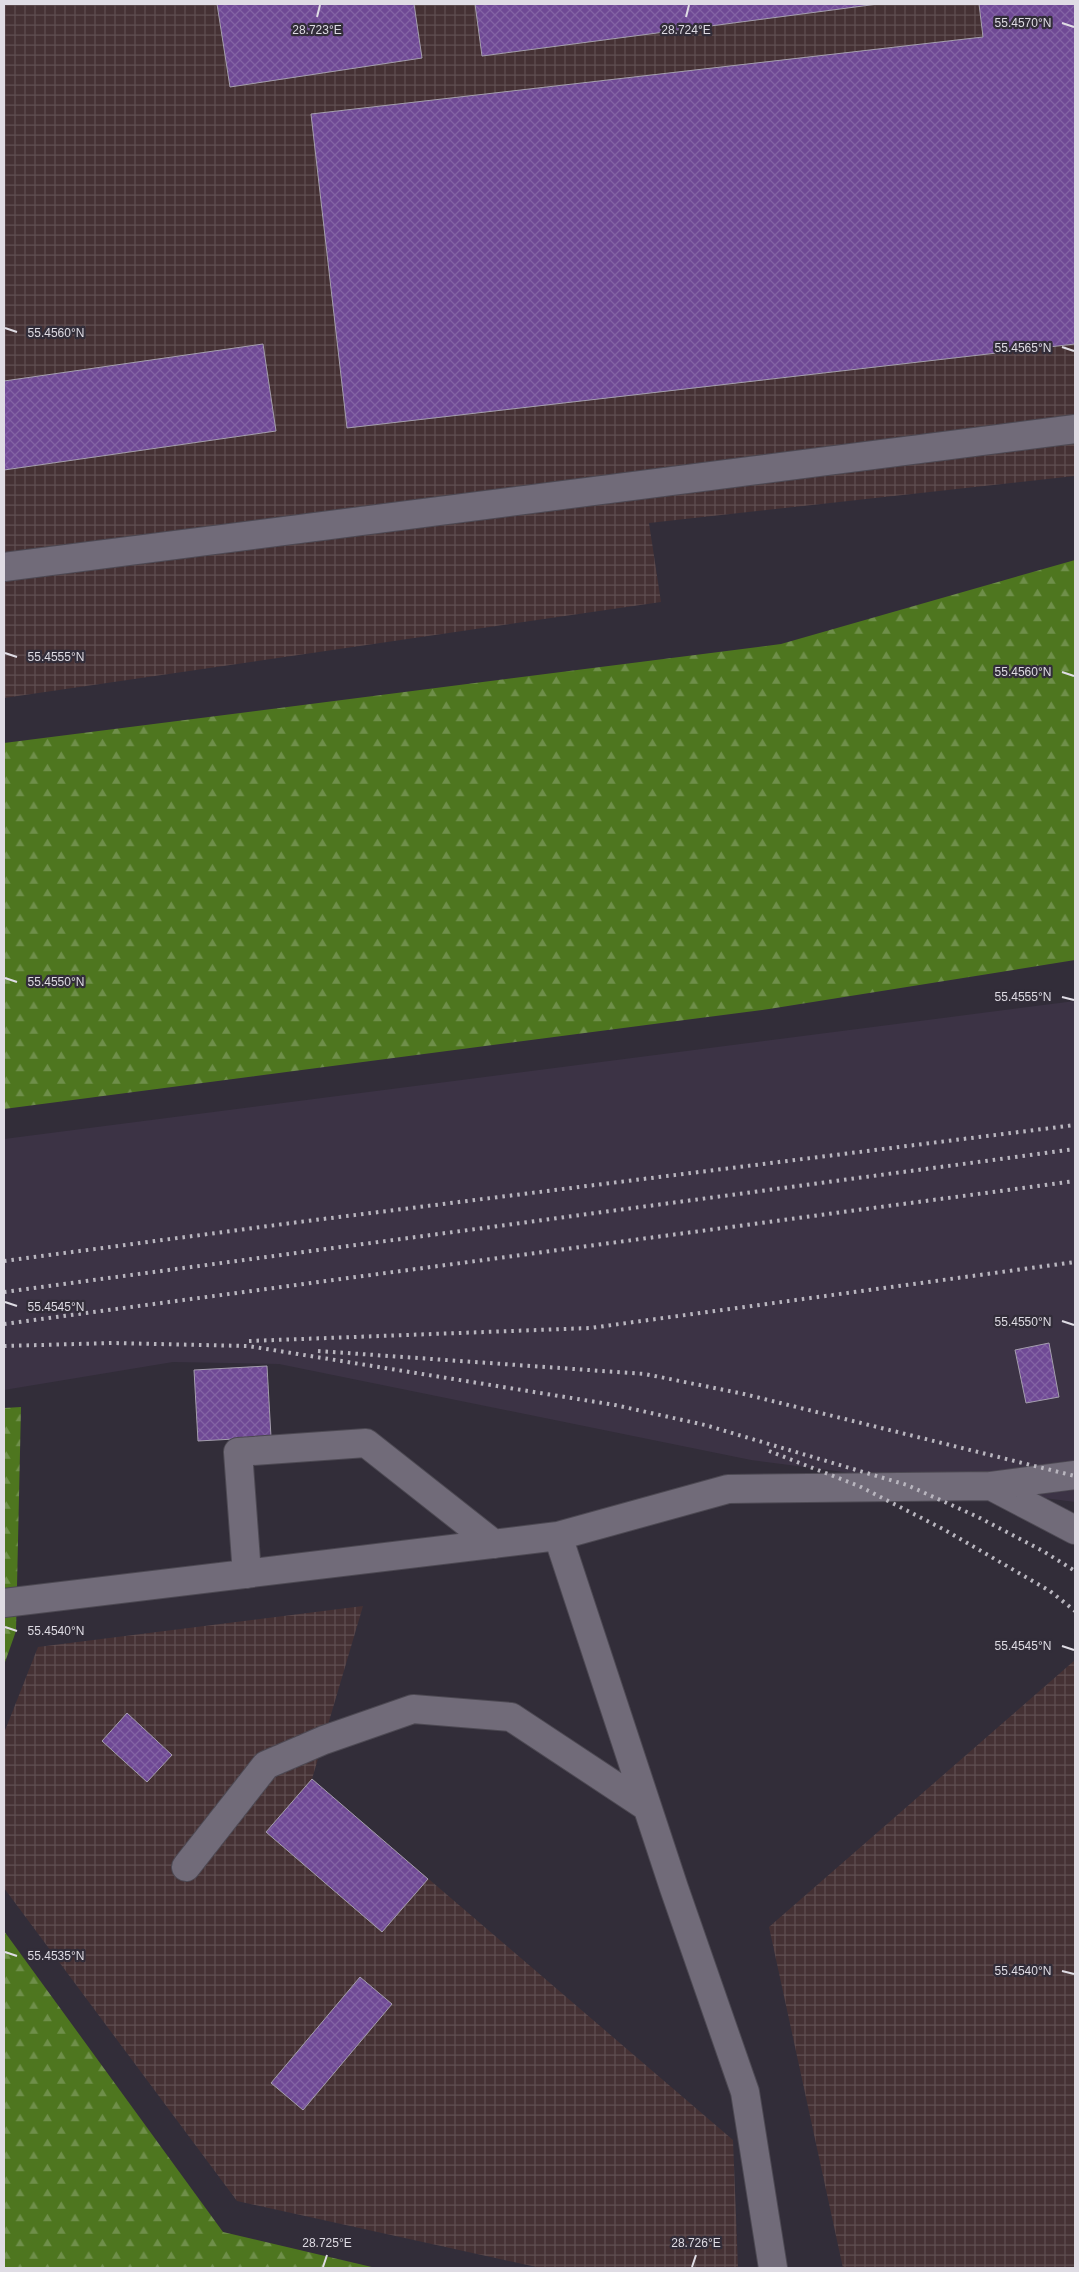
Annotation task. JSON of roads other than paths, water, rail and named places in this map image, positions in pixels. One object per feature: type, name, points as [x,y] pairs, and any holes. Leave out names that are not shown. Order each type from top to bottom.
[{"type":"street","points":[[4,567],[1075,428]]},
{"type":"street","points":[[247,1574],[238,1452],[366,1443],[494,1544]]},
{"type":"street","points":[[4,1603],[558,1536],[728,1489],[991,1486],[1075,1475]]},
{"type":"street","points":[[991,1486],[1075,1530]]},
{"type":"street","points":[[558,1536],[647,1807],[745,2092],[772,2268]]},
{"type":"street","points":[[186,1867],[266,1764],[324,1740],[413,1709],[511,1717],[647,1807]]},
{"type":"railway","points":[[4,1261],[299,1222],[1075,1125]]},
{"type":"railway","points":[[4,1292],[1075,1149]]},
{"type":"railway","points":[[4,1324],[1075,1181]]},
{"type":"railway","points":[[249,1341],[590,1328],[1075,1262]]},
{"type":"railway","points":[[4,1346],[112,1343],[248,1346],[615,1405],[705,1425],[907,1485],[978,1517],[1043,1551],[1075,1571]]},
{"type":"railway","points":[[318,1351],[645,1374],[744,1394],[1075,1476]]},
{"type":"railway","points":[[769,1451],[859,1486],[943,1529],[1050,1591],[1075,1611]]}]
